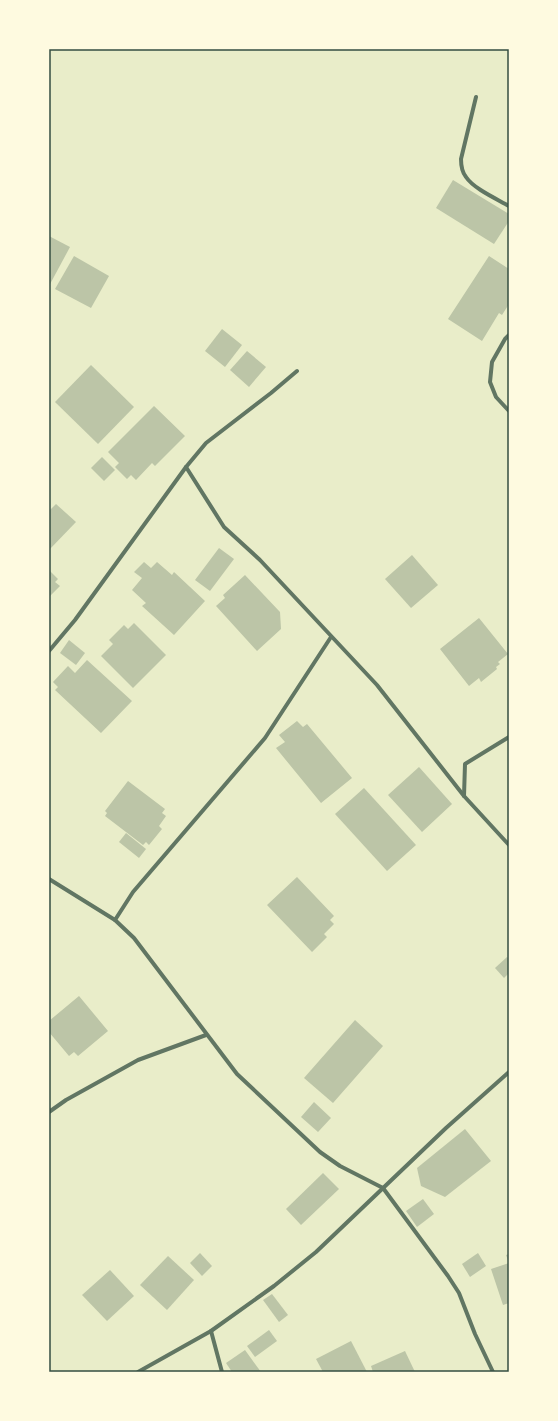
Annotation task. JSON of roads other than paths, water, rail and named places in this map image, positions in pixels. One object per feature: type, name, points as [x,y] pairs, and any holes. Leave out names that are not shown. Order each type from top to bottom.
[{"type":"street","points":[[476,97],[461,159],[462,167],[466,177],[474,185],[509,206]]},
{"type":"street","points":[[509,335],[505,339],[492,362],[490,382],[496,397],[509,411]]},
{"type":"street","points":[[49,651],[75,620],[186,468],[206,443],[298,371]]},
{"type":"street","points":[[186,468],[224,527],[260,560],[377,685],[464,796],[509,845]]},
{"type":"street","points":[[115,920],[133,892],[265,738],[331,637]]},
{"type":"street","points":[[464,796],[465,764],[509,737]]},
{"type":"street","points":[[49,879],[115,920],[134,938],[237,1074],[320,1152],[340,1166],[383,1188],[459,1293],[475,1334],[493,1372]]},
{"type":"street","points":[[49,1112],[66,1100],[138,1060],[206,1035]]},
{"type":"street","points":[[138,1372],[211,1330],[274,1286],[316,1252],[446,1128],[509,1072]]},
{"type":"street","points":[[211,1330],[222,1372]]}]
